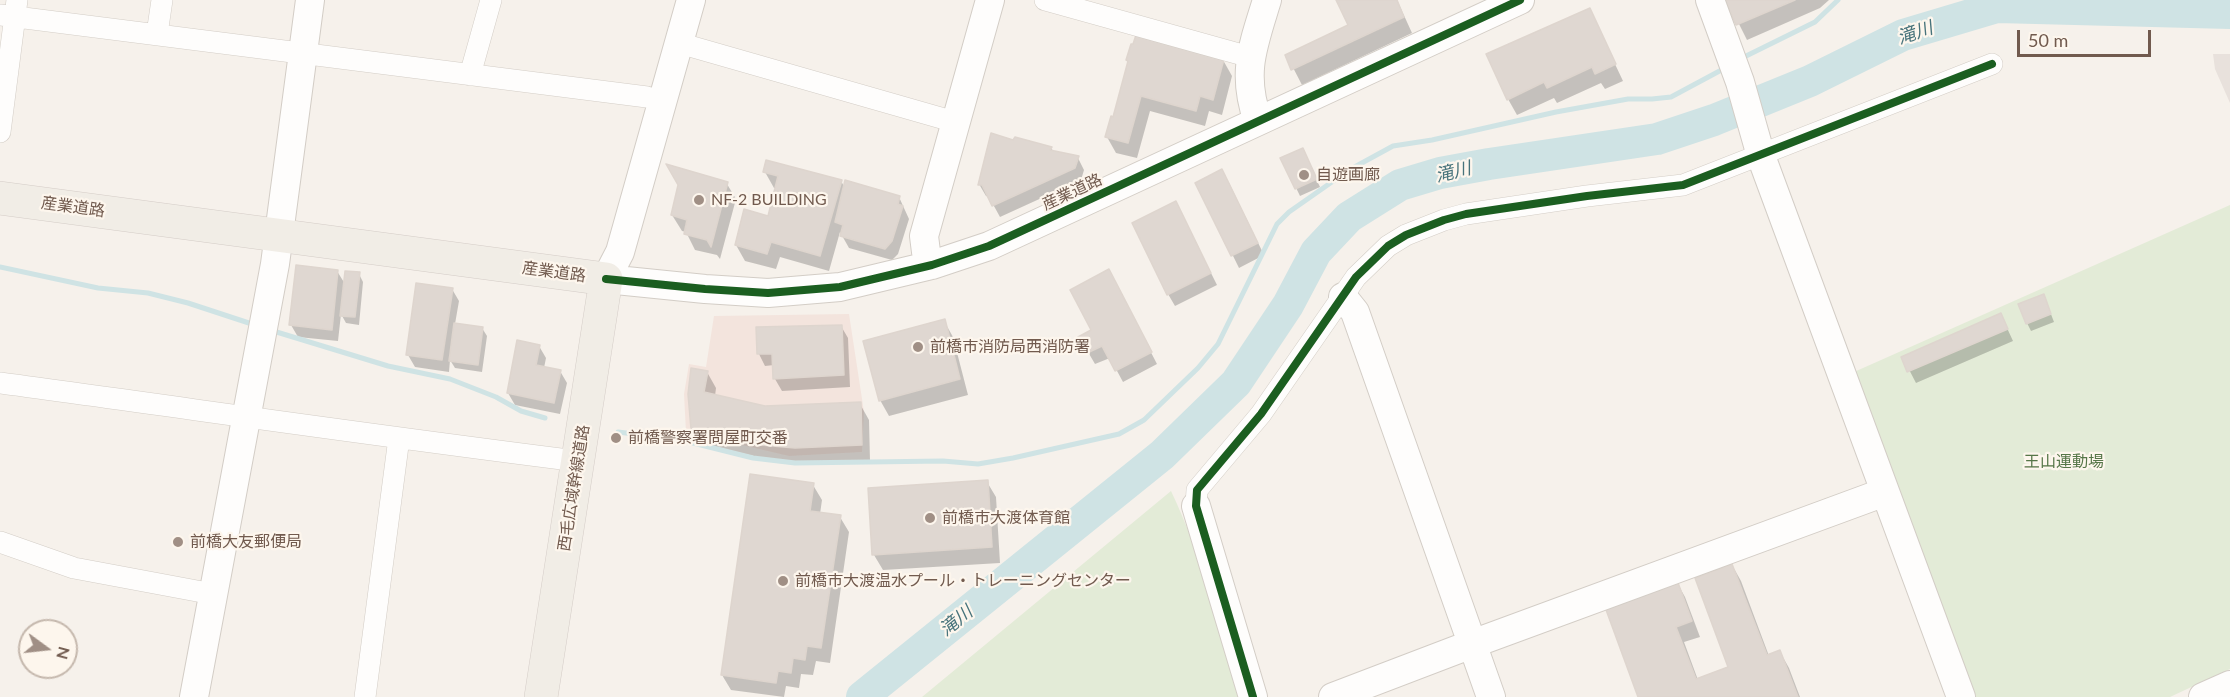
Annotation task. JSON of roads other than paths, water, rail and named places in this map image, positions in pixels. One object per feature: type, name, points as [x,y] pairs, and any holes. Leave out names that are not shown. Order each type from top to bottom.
[{"type":"main road","name":"産業道路","points":[[0,198],[606,279]]},
{"type":"main road","name":"西毛広域幹線道路","points":[[541,697],[606,279]]},
{"type":"street","points":[[157,34],[162,0]]},
{"type":"street","points":[[194,697],[279,235],[310,0]]},
{"type":"street","points":[[470,75],[491,0]]},
{"type":"street","name":"西毛広域幹線道路","points":[[606,279],[602,250],[674,0]]},
{"type":"street","name":"西毛広域幹線道路","points":[[606,279],[620,252],[691,0]]},
{"type":"street","points":[[932,265],[926,252],[924,236],[990,0]]},
{"type":"street","points":[[1045,0],[1250,57]]},
{"type":"street","points":[[1258,120],[1250,93],[1250,57],[1267,0]]},
{"type":"street","name":"産業道路","points":[[606,279],[768,293],[840,287],[932,265],[989,246],[1520,0]]},
{"type":"street","points":[[1710,0],[1740,82],[1758,149],[1961,697]]},
{"type":"street","points":[[0,132],[11,10],[157,34],[646,97]]},
{"type":"street","points":[[679,43],[955,122]]},
{"type":"street","points":[[1253,697],[1196,506],[1197,490],[1261,414],[1356,278],[1388,246],[1406,235],[1444,220],[1587,196],[1683,185],[1749,159],[1758,149],[1992,64]]},
{"type":"street","points":[[1343,297],[1355,312],[1491,697]]},
{"type":"street","points":[[0,383],[399,438],[578,460]]},
{"type":"street","points":[[365,697],[399,438]]},
{"type":"street","points":[[1333,697],[1885,492]]},
{"type":"street","points":[[0,542],[74,568],[213,594]]},
{"type":"street","points":[[2203,697],[2230,685]]},
{"type":"waterway","points":[[1740,59],[1815,22],[1838,0]]},
{"type":"waterway","name":"滝川","points":[[862,697],[1162,455],[1236,383],[1288,305],[1316,252],[1349,217],[1400,185],[1440,173],[1489,164],[1657,139],[1714,120],[1810,81],[1903,35],[1997,7],[2230,13]]},
{"type":"waterway","points":[[618,432],[681,440],[753,458],[795,463],[943,461],[978,464],[1119,434],[1144,420],[1198,368],[1218,344],[1277,224],[1289,212],[1349,170],[1393,146],[1628,99],[1671,97],[1727,67]]},
{"type":"waterway","points":[[0,267],[98,288],[148,293],[188,303],[255,325]]},
{"type":"waterway","points":[[270,330],[388,366],[450,379],[496,397],[521,411],[545,418]]},
{"type":"place","name":"自遊画廊","points":[[1304,175]]},
{"type":"place","name":"NF-2 BUILDING","points":[[699,200]]},
{"type":"place","name":"前橋市消防局西消防署","points":[[918,347]]},
{"type":"place","name":"前橋警察署問屋町交番","points":[[616,438]]},
{"type":"place","name":"前橋市大渡体育館","points":[[930,518]]},
{"type":"place","name":"前橋大友郵便局","points":[[178,542]]},
{"type":"place","name":"前橋市大渡温水プール・トレーニングセンター","points":[[783,581]]},
{"type":"park label","name":"王山運動場","points":[[2064,462]]}]
